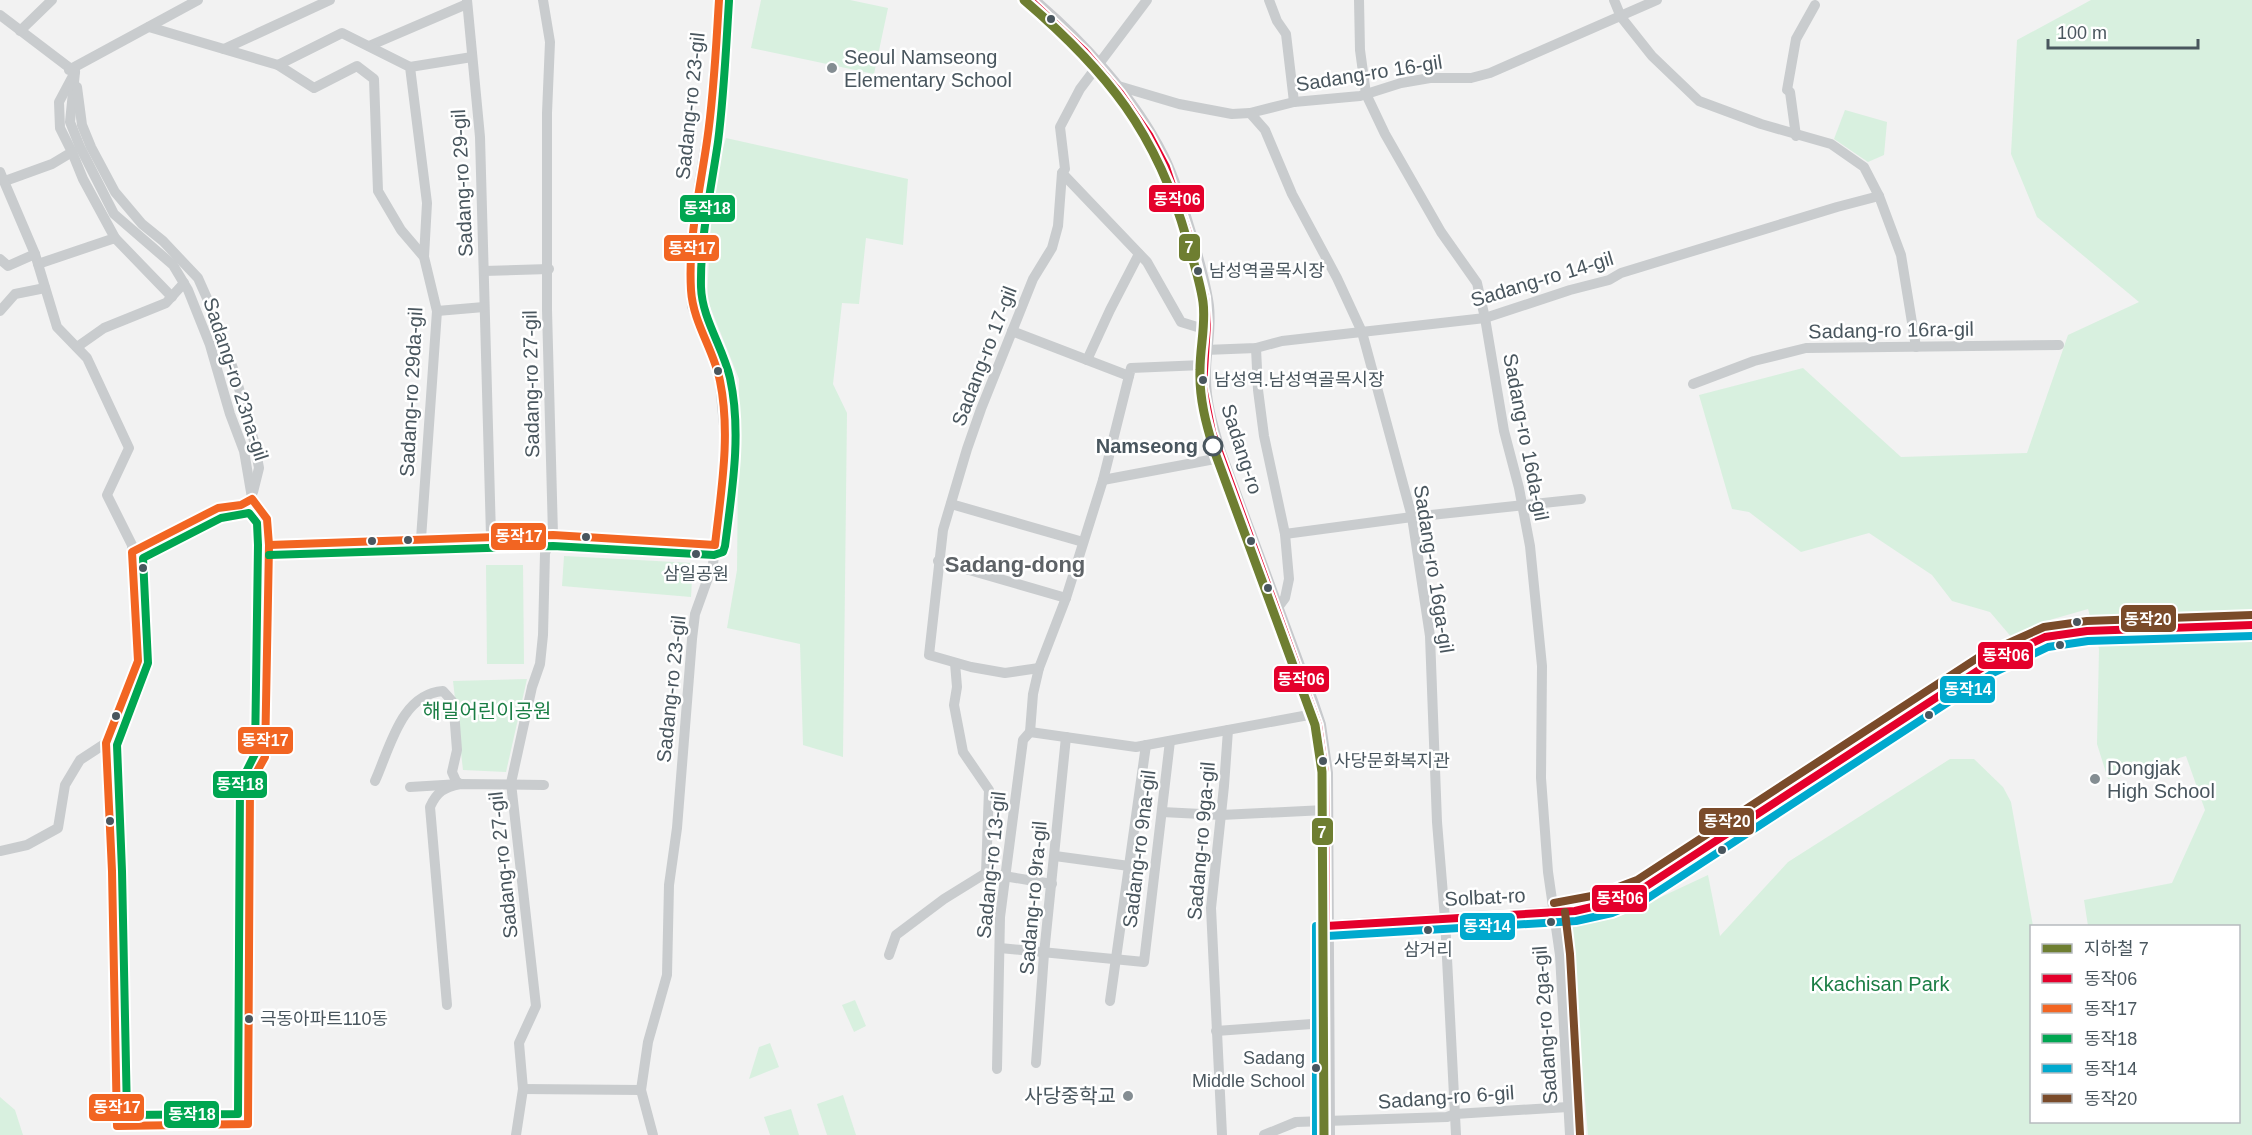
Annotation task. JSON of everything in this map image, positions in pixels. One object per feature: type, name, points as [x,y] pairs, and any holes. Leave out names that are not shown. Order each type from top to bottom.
[{"type":"main road","name":"Sadang-ro","points":[[1030,0],[1047,14],[1097,67],[1143,125],[1161,158],[1177,196],[1204,289],[1207,330],[1204,357],[1205,407],[1220,458],[1314,714],[1322,747],[1325,810],[1327,1129]]},
{"type":"street","points":[[20,31],[52,0]]},
{"type":"street","points":[[172,297],[115,238],[83,179],[60,128],[59,102],[72,71],[198,0]]},
{"type":"street","points":[[224,49],[330,0]]},
{"type":"street","name":"Sadang-ro 27-gil","points":[[516,1135],[523,1089],[519,1042],[536,1006],[511,783],[532,687],[540,664],[545,554],[553,535],[548,382],[547,113],[550,42],[543,0]]},
{"type":"street","name":"Sadang-ro 23-gil","points":[[654,1135],[641,1090],[648,1042],[667,975],[669,885],[677,828],[695,614],[713,564],[726,447],[720,383],[714,360],[692,306],[691,288],[699,184],[710,118],[719,0]]},
{"type":"street","points":[[1269,0],[1277,21],[1286,34],[1294,102]]},
{"type":"street","name":"Sadang-ro 16da-gil","points":[[1359,0],[1360,50],[1366,94],[1385,134],[1441,232],[1476,283],[1485,318],[1504,431],[1530,546],[1542,666],[1541,778],[1548,872],[1555,912]]},
{"type":"street","points":[[1614,0],[1621,17],[1652,56],[1699,101],[1796,136],[1831,144],[1864,167],[1879,196],[1901,255],[1916,347]]},
{"type":"street","name":"Sadang-ro 16-gil","points":[[1111,84],[1179,104],[1232,114],[1250,113],[1294,102],[1366,94],[1401,83],[1430,78],[1471,78],[1490,73],[1658,0]]},
{"type":"street","name":"Sadang-ro 17-gil","points":[[950,661],[929,655],[938,561],[967,449],[1012,331],[1034,279],[1052,248],[1058,226],[1062,173],[1065,169],[1060,127],[1080,89],[1145,1]]},
{"type":"street","name":"Sadang-ro 29-gil","points":[[369,46],[467,2],[480,137],[491,536]]},
{"type":"street","points":[[1796,136],[1788,91],[1796,39],[1815,5]]},
{"type":"street","points":[[0,15],[72,71]]},
{"type":"street","name":"Sadang-ro 29da-gil","points":[[149,27],[278,65],[314,88],[357,66],[374,80],[378,191],[401,230],[424,256],[437,310],[421,539]]},
{"type":"street","points":[[278,65],[342,33],[410,67],[472,57]]},
{"type":"street","points":[[410,67],[427,203],[424,256]]},
{"type":"street","name":"Sadang-ro 23na-gil","points":[[72,71],[70,122],[80,147],[114,214],[173,265],[184,283],[210,345],[230,414],[244,451],[252,499],[267,519],[269,545],[553,535],[715,545]]},
{"type":"street","name":"Sadang-ro 23na-gil","points":[[72,71],[82,124],[115,192],[142,224],[163,241],[198,278],[214,314],[234,371],[254,441],[259,468],[252,499]]},
{"type":"street","name":"Sadang-ro 16ga-gil","points":[[1250,113],[1265,130],[1292,194],[1337,278],[1362,332],[1412,517],[1430,636],[1437,822],[1445,919],[1456,1135]]},
{"type":"street","points":[[0,851],[27,845],[58,828],[65,785],[80,760],[106,743],[138,661],[132,545],[107,495],[129,448],[87,358],[57,327],[36,259],[3,176],[52,164],[72,152]]},
{"type":"street","points":[[1062,173],[1147,262],[1181,322],[1207,330]]},
{"type":"street","name":"Sadang-ro 14-gil","points":[[1204,357],[1282,341],[1485,318],[1570,290],[1609,280],[1621,273],[1665,259],[1879,196]]},
{"type":"street","points":[[0,259],[8,266],[76,251],[115,238]]},
{"type":"street","points":[[155,249],[163,241]]},
{"type":"street","points":[[1087,360],[1139,254]]},
{"type":"street","points":[[484,271],[549,269]]},
{"type":"street","points":[[77,347],[104,328],[166,303],[184,283]]},
{"type":"street","points":[[0,311],[15,294],[45,288]]},
{"type":"street","points":[[437,310],[484,307]]},
{"type":"street","points":[[1012,331],[1129,376],[1131,368],[1204,357]]},
{"type":"street","name":"Sadang-ro 16ra-gil","points":[[1693,384],[1754,362],[1806,348],[2059,345]]},
{"type":"street","points":[[1256,348],[1258,390],[1264,436],[1285,534],[1289,579],[1285,598],[1276,610]]},
{"type":"street","name":"Sadang-ro 13-gil","points":[[997,1069],[1000,917],[1023,740],[1030,732],[1033,694],[1039,668],[1066,597],[1103,480],[1129,376]]},
{"type":"street","points":[[1103,480],[1220,458]]},
{"type":"street","points":[[132,552],[218,508],[241,505],[252,499]]},
{"type":"street","points":[[1285,534],[1412,517],[1581,499]]},
{"type":"street","points":[[951,504],[1083,542]]},
{"type":"street","points":[[938,561],[1066,597]]},
{"type":"street","name":"Solbat-ro","points":[[1326,926],[1555,912],[1600,907],[1621,900],[1642,889],[1988,664],[2035,641],[2045,637],[2087,631],[2252,625]]},
{"type":"street","points":[[986,873],[989,790],[963,752],[954,705],[957,687],[950,661],[1005,673],[1039,668]]},
{"type":"street","points":[[375,781],[405,713],[416,700],[430,692],[443,691],[452,701],[454,711],[457,750],[452,772],[460,784]]},
{"type":"street","points":[[1030,732],[1136,747],[1314,714]]},
{"type":"street","name":"Sadang-ro 9ga-gil","points":[[1222,1135],[1210,908],[1228,730]]},
{"type":"street","name":"Sadang-ro 9ra-gil","points":[[1036,1063],[1044,954],[1066,737]]},
{"type":"street","name":"Sadang-ro 9na-gil","points":[[1116,959],[1144,962],[1170,741]]},
{"type":"street","points":[[1110,1001],[1146,745]]},
{"type":"street","points":[[410,787],[511,783],[544,785]]},
{"type":"street","points":[[447,1005],[430,807],[435,795],[443,789],[460,784]]},
{"type":"street","points":[[1162,812],[1221,815],[1325,810]]},
{"type":"street","points":[[1054,856],[1129,866]]},
{"type":"street","points":[[889,955],[896,935],[944,899],[986,873],[1052,884]]},
{"type":"street","name":"Sadang-ro 2ga-gil","points":[[1555,912],[1560,955],[1570,1135]]},
{"type":"street","points":[[999,948],[1116,959]]},
{"type":"street","points":[[1216,1031],[1326,1023]]},
{"type":"street","points":[[523,1089],[641,1090]]},
{"type":"street","name":"Sadang-ro 6-gil","points":[[1264,1135],[1296,1122],[1327,1129],[1447,1117],[1455,1114],[1568,1107]]},
{"type":"green space","points":[[761,0],[850,0],[888,8],[874,74],[751,48]]},
{"type":"green space","name":"Kkachisan Park","points":[[2091,0],[2252,0],[2252,1135],[1588,1135],[1570,926],[1616,918],[1708,875],[1720,936],[1788,862],[1950,759],[1974,759],[2003,787],[2011,802],[2033,925],[2030,925],[2030,1123],[2240,1123],[2240,925],[2088,925],[2084,900],[2172,883],[2205,810],[2186,756],[2108,779],[2097,744],[2099,649],[2088,609],[2039,623],[2013,639],[1990,612],[1952,601],[1932,575],[1869,533],[1801,552],[1749,512],[1732,509],[1699,395],[1803,368],[1901,457],[2027,453],[2068,335],[2139,302],[2037,217],[2011,154],[2017,40]]},
{"type":"green space","points":[[1845,110],[1887,122],[1884,155],[1868,162],[1834,139]]},
{"type":"green space","name":"삼일공원","points":[[726,138],[908,179],[903,245],[866,238],[859,304],[842,303],[833,384],[847,413],[843,757],[803,745],[800,644],[727,628],[737,570],[739,379],[707,299],[713,181]]},
{"type":"green space","points":[[564,556],[693,563],[691,597],[562,586]]},
{"type":"green space","points":[[486,565],[523,565],[524,664],[487,664]]},
{"type":"green space","name":"해밀어린이공원","points":[[527,679],[506,772],[463,770],[453,681]]},
{"type":"green space","points":[[855,1000],[866,1026],[854,1032],[842,1005]]},
{"type":"green space","points":[[770,1043],[779,1067],[749,1079],[759,1047]]},
{"type":"green space","points":[[843,1095],[856,1135],[827,1135],[817,1104]]},
{"type":"green space","points":[[0,1097],[15,1110],[23,1135],[0,1135]]},
{"type":"green space","points":[[791,1109],[799,1135],[770,1135],[764,1117]]},
{"type":"metro line","name":"7","points":[[1024,0],[1054,26],[1104,79],[1144,136],[1161,167],[1175,202],[1198,278],[1204,310],[1200,380],[1206,421],[1214,450],[1315,725],[1322,772],[1324,1135]]},
{"type":"transit line","name":"동작17","points":[[269,545],[553,535],[715,545],[724,463],[725,422],[720,381],[693,302],[691,253],[711,106],[719,0]]},
{"type":"transit line","name":"동작06","points":[[1030,0],[1085,52],[1120,93],[1149,135],[1166,167],[1190,239],[1205,297],[1207,324],[1203,387],[1212,432],[1318,725],[1325,773],[1326,926]]},
{"type":"transit line","name":"동작18","points":[[269,555],[553,546],[714,555],[723,552],[733,483],[736,441],[734,399],[727,367],[702,299],[701,269],[704,232],[720,124],[729,1]]},
{"type":"transit line","name":"동작17","points":[[252,499],[267,519],[269,545],[265,757],[250,784],[248,1124],[117,1126],[112,871],[106,743],[138,661],[132,552],[218,508],[241,505],[252,499]]},
{"type":"transit line","name":"동작18","points":[[249,513],[257,523],[258,545],[255,754],[240,784],[238,1114],[127,1115],[117,745],[148,663],[143,558],[221,518],[249,513]]},
{"type":"transit line","name":"동작20","points":[[1554,903],[1597,895],[1637,880],[1982,655],[2044,627],[2087,621],[2252,615]]},
{"type":"transit line","name":"동작06","points":[[1326,926],[1575,911],[1609,903],[1642,889],[1988,664],[2045,637],[2087,631],[2252,625]]},
{"type":"transit line","name":"동작14","points":[[1327,936],[1576,921],[1612,913],[1648,898],[1993,673],[2048,647],[2088,641],[2252,636]]},
{"type":"transit line","name":"동작20","points":[[1565,912],[1570,954],[1580,1134]]},
{"type":"transit line","name":"동작14","points":[[1316,926],[1316,1135]]},
{"type":"place","name":"Seoul Namseong Elementary School","points":[[832,68]]},
{"type":"place","name":"남성역골목시장","points":[[1198,271]]},
{"type":"place","name":"남성역.남성역골목시장","points":[[1203,380]]},
{"type":"place","name":"Namseong","points":[[1213,446]]},
{"type":"place","name":"삼일공원","points":[[696,554]]},
{"type":"place","name":"사당문화복지관","points":[[1323,761]]},
{"type":"place","name":"Dongjak High School","points":[[2095,779]]},
{"type":"place","name":"삼거리","points":[[1428,930]]},
{"type":"place","name":"극동아파트110동","points":[[249,1019]]},
{"type":"place","name":"Sadang Middle School","points":[[1316,1068]]},
{"type":"place","name":"사당중학교","points":[[1128,1096]]},
{"type":"district","name":"Sadang-dong","points":[[1015,564]]}]
